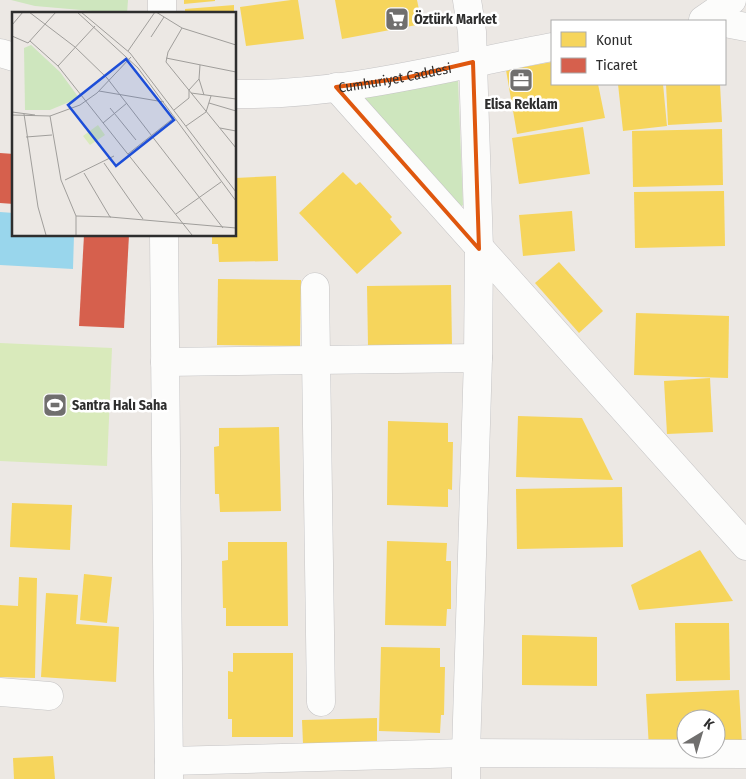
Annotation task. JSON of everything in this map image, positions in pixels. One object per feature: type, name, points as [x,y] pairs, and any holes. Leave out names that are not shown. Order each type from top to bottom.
[{"type":"street","points":[[466,766],[478,358],[479,249],[472,32],[467,0]]},
{"type":"street","points":[[709,20],[732,0]]},
{"type":"street","points":[[726,24],[746,27]]},
{"type":"street","name":"Cumhuriyet Caddesi","points":[[236,94],[301,92],[405,78],[473,62],[551,47]]},
{"type":"street","points":[[336,87],[746,546]]},
{"type":"street","points":[[164,236],[169,770],[466,766],[746,754]]},
{"type":"street","points":[[315,287],[322,702]]},
{"type":"street","points":[[165,362],[478,358]]},
{"type":"street","points":[[0,692],[49,696]]},
{"type":"highlighted area","points":[[473,62],[479,249],[336,87],[405,78]]},
{"type":"green space","points":[[11,0],[128,0],[127,12],[104,12],[35,6]]},
{"type":"green space","points":[[458,81],[463,205],[456,210],[358,97]]},
{"type":"green space","name":"Santra Halı Saha","points":[[0,343],[112,348],[107,466],[0,461]]},
{"type":"water","points":[[0,212],[12,213],[12,236],[74,236],[73,269],[0,265]]},
{"type":"building: Konut","points":[[184,0],[215,0],[215,1],[184,4]]},
{"type":"building: Konut","points":[[298,0],[304,39],[246,46],[240,7]]},
{"type":"building: Konut","points":[[335,0],[417,0],[422,24],[342,39]]},
{"type":"building: Konut","points":[[234,5],[234,12],[185,12],[185,9]]},
{"type":"building: Konut","points":[[551,62],[551,85],[598,85],[605,118],[517,134],[506,70]]},
{"type":"building: Konut","points":[[618,85],[663,85],[667,126],[623,131]]},
{"type":"building: Konut","points":[[666,85],[720,85],[722,122],[668,125]]},
{"type":"building: Konut","points":[[583,127],[590,174],[519,184],[512,138]]},
{"type":"building: Konut","points":[[722,129],[723,185],[633,187],[632,131]]},
{"type":"building: Konut","points":[[343,172],[356,185],[360,182],[392,217],[390,219],[402,233],[357,274],[299,213]]},
{"type":"building: Konut","points":[[276,176],[278,261],[219,262],[218,244],[212,244],[212,236],[236,236],[236,178]]},
{"type":"building: Konut","points":[[724,191],[725,246],[635,248],[634,192]]},
{"type":"building: Konut","points":[[572,211],[575,251],[523,256],[519,215]]},
{"type":"building: Konut","points":[[559,262],[603,311],[579,333],[535,283]]},
{"type":"building: Konut","points":[[218,279],[301,280],[300,346],[217,345]]},
{"type":"building: Konut","points":[[451,285],[452,346],[368,346],[367,286]]},
{"type":"building: Konut","points":[[636,313],[729,316],[728,378],[634,375]]},
{"type":"building: Konut","points":[[710,378],[713,432],[667,434],[664,381]]},
{"type":"building: Konut","points":[[518,416],[582,418],[613,480],[516,477]]},
{"type":"building: Konut","points":[[388,421],[448,423],[448,442],[453,442],[452,490],[448,489],[448,507],[387,505]]},
{"type":"building: Konut","points":[[279,427],[281,511],[220,512],[219,494],[215,494],[214,447],[219,446],[219,428]]},
{"type":"building: Konut","points":[[622,487],[623,547],[517,549],[516,489]]},
{"type":"building: Konut","points":[[12,503],[72,505],[70,550],[10,547]]},
{"type":"building: Konut","points":[[387,541],[447,543],[446,561],[451,561],[451,609],[447,609],[446,626],[385,625]]},
{"type":"building: Konut","points":[[228,542],[287,542],[288,626],[226,626],[226,608],[223,608],[222,561],[228,560]]},
{"type":"building: Konut","points":[[700,550],[733,601],[639,610],[631,585]]},
{"type":"building: Konut","points":[[84,574],[112,577],[107,623],[80,620]]},
{"type":"building: Konut","points":[[19,577],[37,578],[35,678],[0,677],[0,605],[18,606]]},
{"type":"building: Konut","points":[[46,593],[78,595],[76,624],[119,627],[116,682],[41,677]]},
{"type":"building: Konut","points":[[675,623],[729,623],[730,680],[676,681]]},
{"type":"building: Konut","points":[[522,635],[597,637],[597,686],[522,685]]},
{"type":"building: Konut","points":[[381,647],[440,648],[440,667],[445,667],[444,715],[441,715],[440,733],[379,731]]},
{"type":"building: Konut","points":[[233,653],[293,653],[293,737],[232,737],[232,719],[228,719],[228,671],[233,672]]},
{"type":"building: Konut","points":[[739,690],[742,744],[726,745],[726,709],[676,709],[676,748],[649,749],[646,694]]},
{"type":"building: Konut","points":[[377,718],[377,743],[303,744],[302,720]]},
{"type":"building: Konut","points":[[53,756],[55,779],[14,779],[13,758]]},
{"type":"building: Ticaret","points":[[0,153],[12,154],[12,204],[0,203]]},
{"type":"building: Ticaret","points":[[84,236],[129,236],[124,328],[79,326]]},
{"type":"place","name":"Öztürk Market","points":[[397,19]]},
{"type":"place","name":"Elisa Reklam","points":[[521,80]]},
{"type":"place","name":"Santra Halı Saha","points":[[55,405]]}]
